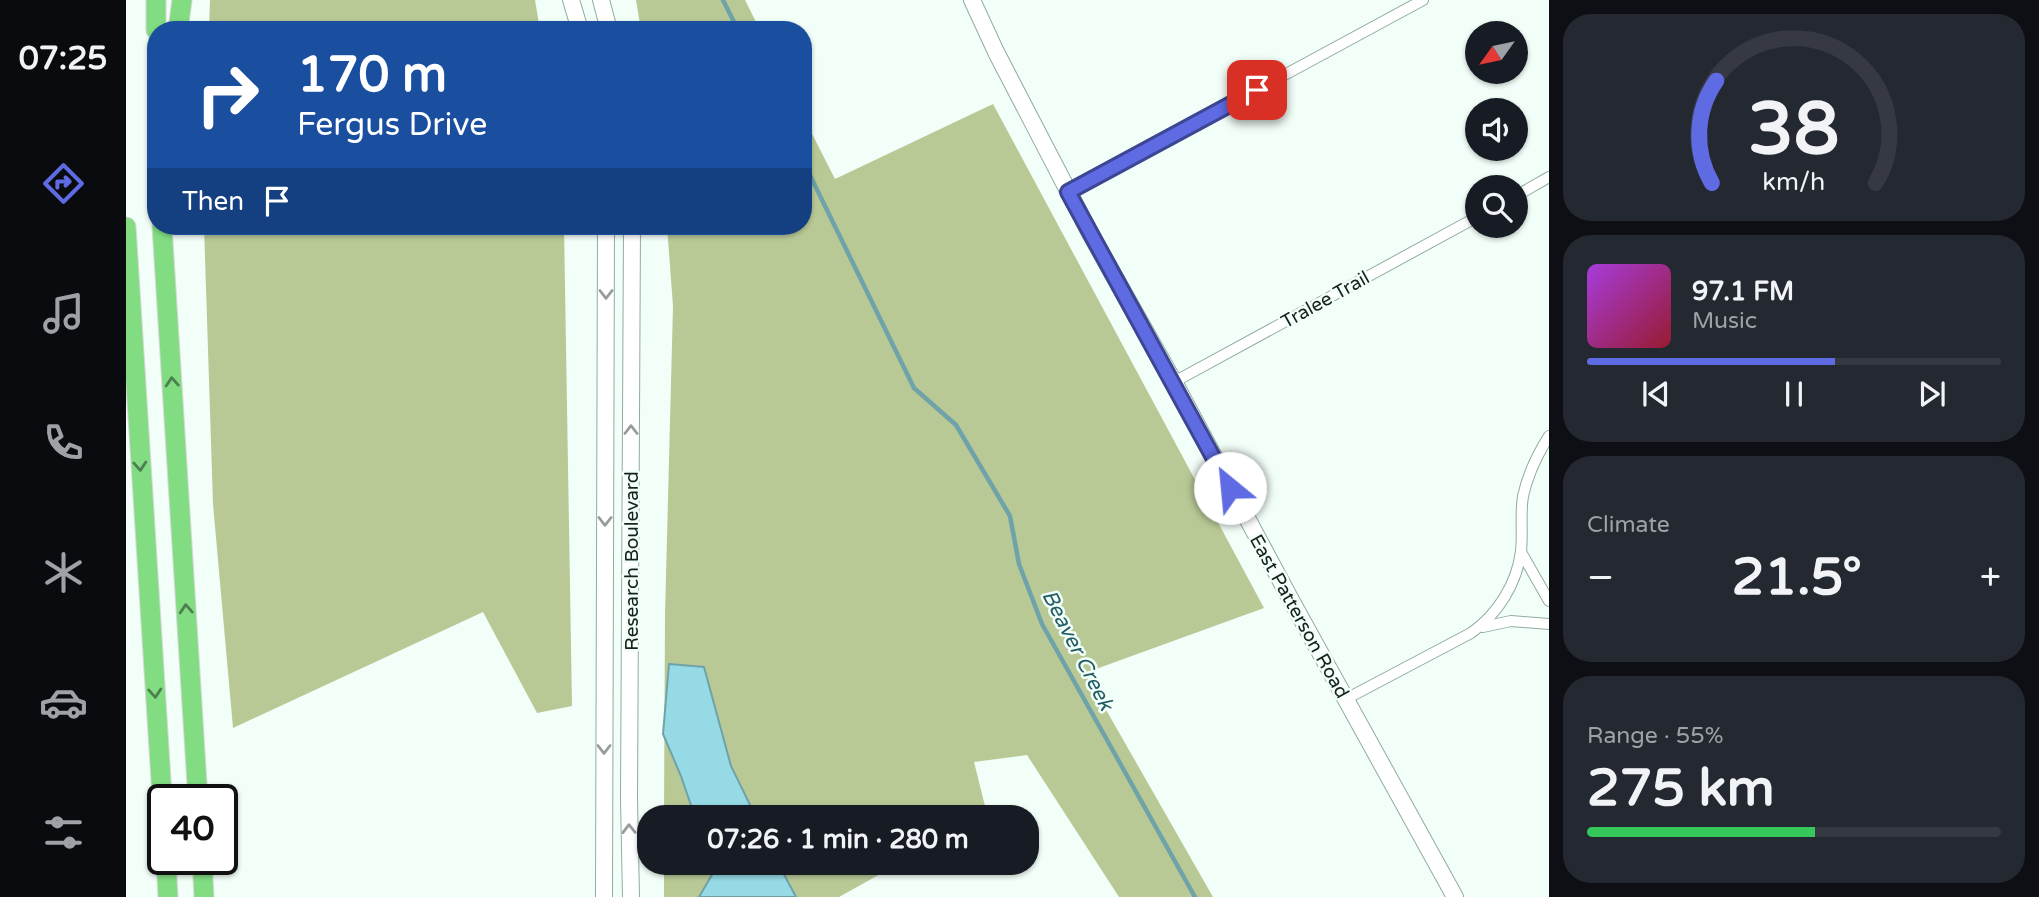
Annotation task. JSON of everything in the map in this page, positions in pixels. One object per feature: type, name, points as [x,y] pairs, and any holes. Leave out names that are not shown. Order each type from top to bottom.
[{"type":"highway","points":[[156,0],[156,21]]},
{"type":"highway","points":[[179,21],[182,0]]},
{"type":"highway","points":[[126,227],[161,784]]},
{"type":"highway","points":[[163,235],[197,784]]},
{"type":"highway","points":[[167,875],[168,897]]},
{"type":"highway","points":[[203,875],[204,897]]},
{"type":"main road","points":[[571,0],[577,21]]},
{"type":"main road","points":[[601,0],[606,21]]},
{"type":"main road","name":"East Patterson Road","points":[[972,0],[1068,192],[1455,897]]},
{"type":"main road","name":"Research Boulevard","points":[[604,897],[606,235]]},
{"type":"main road","name":"Research Boulevard","points":[[631,897],[629,799],[632,235]]},
{"type":"street","points":[[1068,192],[1423,0]]},
{"type":"street","points":[[1528,188],[1549,177]]},
{"type":"street","name":"Tralee Trail","points":[[1174,382],[1465,223]]},
{"type":"street","points":[[1471,633],[1483,625],[1499,606],[1511,583],[1521,552],[1523,497],[1536,457],[1549,436]]},
{"type":"street","points":[[1521,552],[1549,601]]},
{"type":"street","points":[[1346,699],[1483,627],[1511,621],[1549,624]]},
{"type":"green space","points":[[210,0],[535,0],[538,21],[209,21]]},
{"type":"green space","points":[[636,0],[745,0],[756,21],[640,21]]},
{"type":"green space","points":[[993,104],[1264,608],[1085,673],[1213,897],[1119,897],[1027,755],[974,762],[985,805],[664,805],[665,615],[673,306],[668,235],[812,235],[812,134],[835,179]]},
{"type":"green space","points":[[204,235],[564,235],[572,706],[537,713],[483,612],[233,728],[213,504]]},
{"type":"green space","points":[[664,875],[878,875],[839,897],[664,897]]},
{"type":"water","points":[[669,664],[704,667],[731,766],[750,805],[691,805],[663,734]]},
{"type":"water","points":[[712,875],[784,875],[796,897],[699,897]]},
{"type":"waterway","name":"Beaver Creek","points":[[723,0],[734,21]]},
{"type":"waterway","name":"Beaver Creek","points":[[812,179],[914,388],[956,425],[1010,516],[1019,564],[1042,624],[1195,897]]},
{"type":"route","points":[[1230,488],[1068,192],[1257,90]]}]
